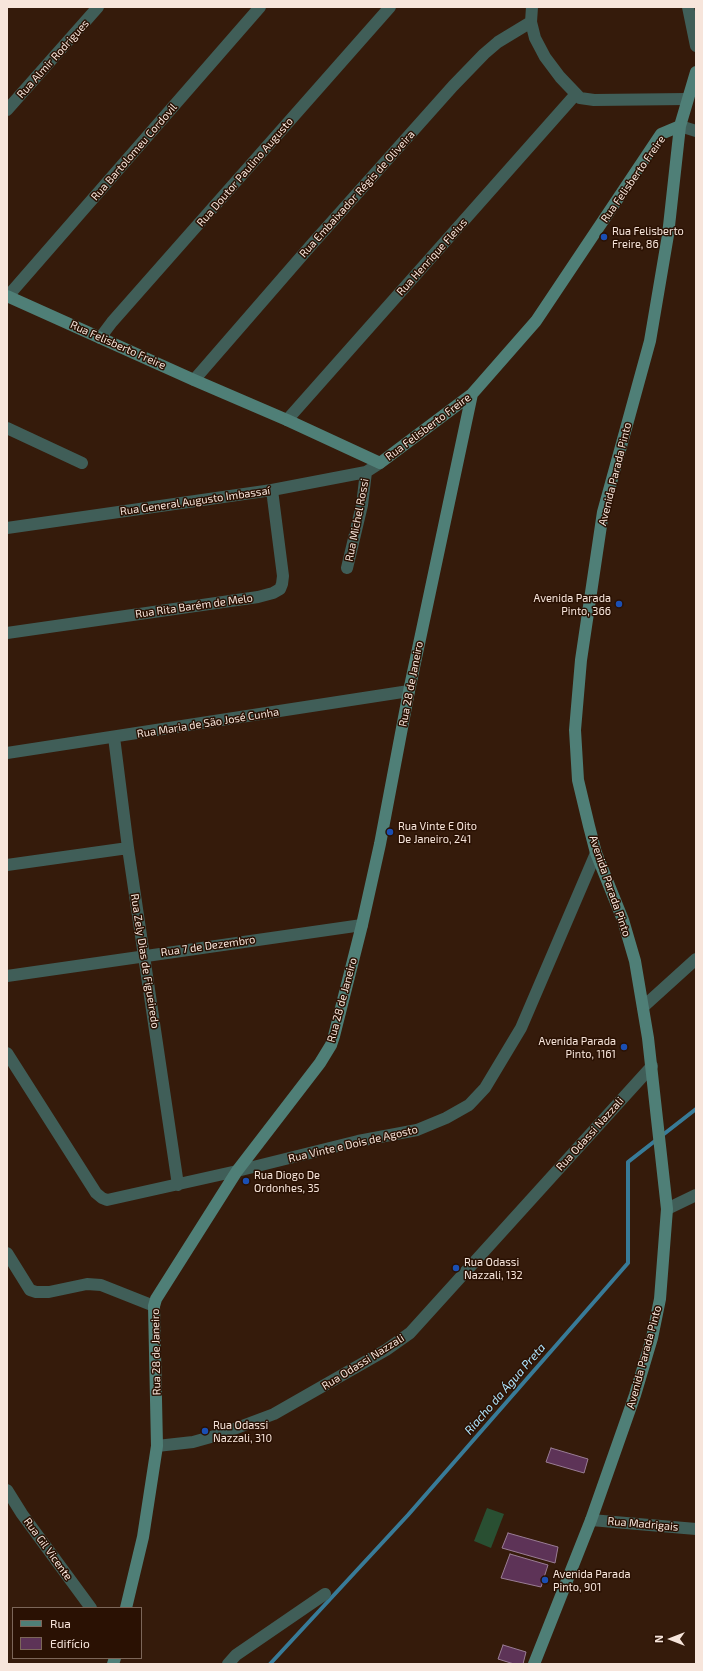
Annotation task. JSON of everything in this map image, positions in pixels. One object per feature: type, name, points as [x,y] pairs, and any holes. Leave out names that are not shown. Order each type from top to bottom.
[{"type":"street","name":"Rua Almir Rodrigues","points":[[7,110],[98,7]]},
{"type":"street","name":"Rua Bartolomeu Cordovil","points":[[8,296],[260,7]]},
{"type":"street","name":"Rua Doutor Paulino Augusto","points":[[100,338],[112,322],[390,7]]},
{"type":"street","points":[[532,7],[531,22],[535,38],[545,57],[560,77],[580,98],[594,100],[687,99]]},
{"type":"street","points":[[688,7],[696,46]]},
{"type":"street","name":"Rua Embaixador Régis de Oliveira","points":[[194,380],[313,243],[453,86],[489,50],[511,33],[531,22]]},
{"type":"street","name":"Avenida Parada Pinto","points":[[534,1664],[591,1520],[635,1395],[652,1338],[660,1299],[667,1209],[652,1066],[635,961],[623,920],[596,853],[578,780],[575,730],[581,660],[604,512],[650,341],[668,234],[680,126],[696,72]]},
{"type":"street","name":"Rua Henrique Fleius","points":[[287,420],[576,94]]},
{"type":"street","name":"Rua Felisberto Freire","points":[[8,296],[380,463],[472,394],[536,321],[661,134],[680,126]]},
{"type":"street","points":[[680,126],[696,131]]},
{"type":"street","name":"Rua 28 de Janeiro","points":[[126,1607],[143,1537],[158,1446],[154,1306],[160,1292],[238,1172],[320,1063],[331,1045],[362,924],[380,844],[409,691],[472,394]]},
{"type":"street","points":[[7,428],[82,463]]},
{"type":"street","name":"Rua General Augusto Imbassaí","points":[[7,528],[272,490],[366,472],[380,463]]},
{"type":"street","name":"Rua Michel Rossi","points":[[347,568],[362,505],[366,472]]},
{"type":"street","name":"Rua Rita Barém de Melo","points":[[7,633],[258,597],[273,593],[280,589],[283,576],[272,490]]},
{"type":"street","name":"Rua Maria de São José Cunha","points":[[7,753],[409,691]]},
{"type":"street","name":"Rua Zely Dias de Figueiredo","points":[[114,737],[128,848],[178,1185]]},
{"type":"street","points":[[7,864],[128,848]]},
{"type":"street","name":"Rua Vinte e Dois de Agosto","points":[[7,1053],[96,1193],[102,1198],[108,1200],[238,1172],[358,1141],[417,1130],[446,1118],[469,1105],[486,1088],[521,1028],[596,853]]},
{"type":"street","name":"Rua 7 de Dezembro","points":[[7,976],[362,924]]},
{"type":"street","points":[[643,1007],[696,959]]},
{"type":"street","name":"Rua Odassi Nazzali","points":[[158,1446],[193,1442],[274,1414],[386,1350],[410,1333],[652,1066]]},
{"type":"street","points":[[667,1209],[696,1195]]},
{"type":"street","points":[[7,1253],[30,1290],[36,1292],[49,1292],[87,1284],[101,1285],[154,1306]]},
{"type":"street","name":"Rua Gil Vicente","points":[[7,1490],[22,1514],[90,1607]]},
{"type":"street","name":"Rua Madrigais","points":[[591,1520],[696,1529]]},
{"type":"street","points":[[228,1664],[236,1655],[325,1594]]},
{"type":"green space","points":[[487,1508],[504,1514],[491,1548],[474,1541]]},
{"type":"building","points":[[551,1448],[588,1459],[584,1473],[546,1462]]},
{"type":"building","points":[[508,1533],[558,1547],[555,1563],[502,1548]]},
{"type":"building","points":[[510,1554],[548,1565],[541,1587],[501,1578]]},
{"type":"building","points":[[503,1645],[526,1652],[523,1664],[514,1664],[498,1659]]},
{"type":"waterway","name":"Riacho da Água Preta","points":[[270,1664],[408,1515],[628,1263],[628,1162],[696,1109]]},
{"type":"place","name":"Rua Felisberto Freire, 86","points":[[604,237]]},
{"type":"place","name":"Avenida Parada Pinto, 366","points":[[619,604]]},
{"type":"place","name":"Rua Vinte E Oito De Janeiro, 241","points":[[390,832]]},
{"type":"place","name":"Avenida Parada Pinto, 1161","points":[[624,1047]]},
{"type":"place","name":"Rua Diogo De Ordonhes, 35","points":[[246,1181]]},
{"type":"place","name":"Rua Odassi Nazzali, 132","points":[[456,1268]]},
{"type":"place","name":"Rua Odassi Nazzali, 310","points":[[205,1431]]},
{"type":"place","name":"Avenida Parada Pinto, 901","points":[[545,1580]]}]
